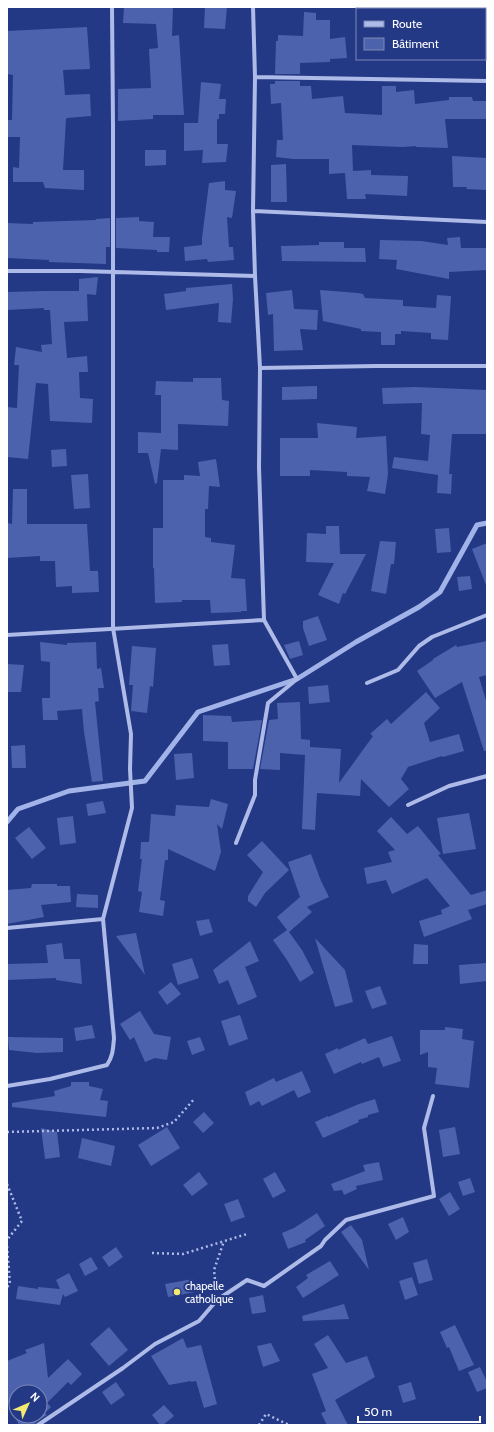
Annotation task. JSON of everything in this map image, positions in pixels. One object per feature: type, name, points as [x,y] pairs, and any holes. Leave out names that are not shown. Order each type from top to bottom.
[{"type":"street","points":[[7,1086],[50,1079],[106,1065],[111,1058],[113,1050],[114,1038],[103,919],[132,808],[130,769],[131,734],[113,628],[112,7]]},
{"type":"street","points":[[236,843],[254,795],[255,780],[268,703],[297,679],[264,620],[259,467],[260,368],[253,211],[255,77],[253,7]]},
{"type":"street","points":[[255,77],[487,81]]},
{"type":"street","points":[[253,211],[487,222]]},
{"type":"street","points":[[7,271],[80,271],[255,276]]},
{"type":"street","points":[[260,368],[487,366]]},
{"type":"street","points":[[367,683],[398,670],[419,646],[432,636],[487,615]]},
{"type":"street","points":[[7,635],[264,620]]},
{"type":"street","points":[[408,805],[449,786],[487,776]]},
{"type":"street","points":[[7,928],[103,919]]},
{"type":"street","points":[[38,1425],[123,1368],[155,1344],[199,1321],[217,1300],[247,1280],[264,1286],[321,1246],[324,1240],[346,1220],[434,1196],[424,1128],[433,1096]]},
{"type":"path","points":[[7,1132],[157,1128],[174,1122],[194,1098]]},
{"type":"path","points":[[7,1184],[22,1221],[7,1240]]},
{"type":"path","points":[[152,1253],[183,1254],[247,1234]]},
{"type":"path","points":[[217,1300],[214,1270],[224,1241]]},
{"type":"path","points":[[7,1246],[10,1284],[7,1287]]},
{"type":"path","points":[[259,1425],[266,1414],[289,1425]]},
{"type":"building","points":[[124,7],[173,7],[172,36],[179,35],[184,115],[153,115],[153,119],[118,121],[118,89],[151,88],[149,49],[158,48],[156,24],[123,23]]},
{"type":"building","points":[[205,7],[227,7],[225,29],[204,28]]},
{"type":"building","points":[[304,12],[316,13],[316,20],[330,20],[330,39],[345,37],[347,58],[330,59],[330,62],[300,63],[300,74],[275,74],[276,41],[278,41],[278,35],[303,36]]},
{"type":"building","points":[[87,27],[90,69],[63,70],[65,95],[90,94],[91,116],[66,119],[63,170],[84,170],[84,190],[45,188],[43,182],[13,182],[13,167],[19,168],[20,137],[7,137],[7,120],[12,120],[13,75],[7,74],[7,31]]},
{"type":"building","points":[[275,81],[300,81],[300,86],[311,86],[312,99],[343,96],[345,113],[382,115],[382,86],[396,86],[396,92],[414,90],[415,104],[449,100],[449,97],[472,97],[473,101],[487,101],[487,119],[445,119],[448,148],[352,145],[353,171],[371,170],[371,175],[408,176],[407,196],[365,194],[366,199],[347,199],[345,173],[329,174],[329,159],[293,159],[276,157],[277,140],[283,140],[281,103],[271,104],[270,84],[275,84]]},
{"type":"building","points":[[201,82],[221,84],[219,99],[226,99],[225,114],[219,114],[219,119],[217,119],[217,144],[228,144],[226,162],[202,163],[203,150],[184,151],[184,123],[198,123]]},
{"type":"building","points":[[145,150],[166,150],[166,165],[145,166]]},
{"type":"building","points":[[452,156],[487,158],[487,190],[466,189],[467,187],[453,187]]},
{"type":"building","points":[[286,164],[287,202],[271,202],[271,165]]},
{"type":"building","points":[[225,181],[225,190],[236,191],[232,218],[227,217],[229,247],[233,247],[234,260],[208,262],[207,259],[185,261],[184,247],[202,245],[209,183]]},
{"type":"building","points":[[139,217],[139,221],[154,222],[153,237],[170,237],[169,252],[116,248],[116,218]]},
{"type":"building","points":[[110,218],[110,247],[106,247],[106,264],[49,262],[49,260],[7,258],[7,223],[33,224],[33,222],[96,220]]},
{"type":"building","points":[[460,237],[461,248],[487,248],[487,270],[449,272],[449,279],[396,269],[397,260],[379,259],[380,240],[421,241],[448,245],[447,238]]},
{"type":"building","points":[[319,242],[344,242],[344,248],[365,248],[366,262],[282,261],[281,246],[319,245]]},
{"type":"building","points":[[98,277],[96,295],[87,294],[88,321],[64,322],[67,358],[87,356],[88,372],[79,372],[80,398],[93,399],[92,423],[50,421],[48,384],[36,383],[28,459],[7,457],[7,407],[17,408],[19,365],[14,365],[16,347],[42,352],[41,345],[52,344],[50,310],[44,310],[44,308],[7,310],[7,292],[79,291],[79,279]]},
{"type":"building","points":[[232,284],[233,299],[231,323],[218,322],[219,303],[166,310],[164,294],[186,291],[186,288]]},
{"type":"building","points":[[292,290],[294,309],[318,310],[317,330],[300,329],[303,350],[274,351],[273,314],[268,315],[266,293]]},
{"type":"building","points":[[320,290],[358,293],[363,294],[365,298],[403,300],[403,306],[436,308],[437,295],[451,296],[448,340],[431,339],[431,333],[401,331],[401,334],[395,334],[395,345],[381,345],[381,332],[361,331],[361,329],[323,321]]},
{"type":"building","points":[[193,378],[221,378],[222,400],[229,401],[228,426],[178,424],[178,450],[161,449],[157,483],[155,484],[148,453],[138,453],[138,432],[161,433],[161,395],[155,395],[156,381],[193,382]]},
{"type":"building","points":[[317,386],[317,399],[282,400],[282,387]]},
{"type":"building","points":[[415,387],[487,390],[486,434],[452,434],[449,474],[452,474],[451,494],[437,493],[438,475],[392,468],[394,457],[428,461],[430,435],[421,434],[422,403],[383,404],[382,388]]},
{"type":"building","points":[[317,423],[357,427],[356,438],[386,436],[388,474],[385,494],[367,491],[370,477],[347,476],[347,472],[310,470],[310,476],[280,476],[280,438],[318,438]]},
{"type":"building","points":[[66,449],[67,466],[52,467],[51,450]]},
{"type":"building","points":[[216,459],[220,487],[209,486],[208,509],[205,509],[205,537],[211,538],[211,542],[235,545],[231,578],[245,579],[247,611],[211,613],[210,600],[182,600],[182,602],[155,603],[153,528],[163,528],[163,480],[184,480],[184,475],[200,476],[198,462]]},
{"type":"building","points":[[88,474],[90,508],[74,509],[71,475]]},
{"type":"building","points":[[13,489],[27,489],[27,524],[87,524],[90,571],[98,571],[99,592],[72,593],[72,586],[56,587],[55,561],[40,561],[40,556],[7,558],[7,523],[12,524]]},
{"type":"building","points":[[326,526],[339,526],[340,554],[366,554],[345,594],[343,593],[339,604],[318,595],[334,563],[306,562],[307,533],[326,534]]},
{"type":"building","points":[[449,528],[451,552],[437,553],[435,529]]},
{"type":"building","points":[[380,541],[396,542],[394,564],[391,564],[386,594],[371,591]]},
{"type":"building","points":[[487,543],[487,585],[486,585],[472,549]]},
{"type":"building","points":[[470,576],[472,589],[459,591],[457,577]]},
{"type":"building","points":[[318,616],[327,640],[309,646],[303,628],[303,621]]},
{"type":"building","points":[[299,641],[303,655],[290,659],[284,645]]},
{"type":"building","points":[[487,641],[487,675],[479,677],[487,704],[487,751],[484,751],[462,682],[435,698],[417,671],[456,645],[457,647]]},
{"type":"building","points":[[40,642],[67,645],[67,643],[96,642],[97,669],[101,668],[104,688],[98,688],[99,701],[95,702],[103,781],[92,782],[82,709],[57,711],[58,720],[43,720],[42,698],[50,698],[50,662],[41,661]]},
{"type":"building","points":[[228,644],[230,665],[214,666],[212,645]]},
{"type":"building","points":[[132,646],[156,648],[153,687],[150,686],[147,713],[131,711],[133,685],[129,685]]},
{"type":"building","points":[[7,664],[24,665],[21,692],[7,692]]},
{"type":"building","points":[[328,685],[330,702],[309,704],[308,687]]},
{"type":"building","points":[[426,692],[440,708],[424,723],[430,742],[459,734],[464,751],[442,756],[408,767],[401,779],[409,789],[389,807],[361,779],[360,796],[317,793],[315,830],[302,829],[305,755],[280,753],[280,770],[260,769],[269,720],[278,719],[277,703],[300,702],[301,739],[310,740],[310,747],[341,749],[339,783],[373,736],[370,734],[387,719],[391,724]]},
{"type":"building","points":[[203,715],[231,716],[232,722],[262,720],[253,769],[228,769],[228,742],[203,741]]},
{"type":"building","points":[[25,745],[26,768],[12,768],[11,746]]},
{"type":"building","points":[[192,753],[194,778],[176,780],[174,754]]},
{"type":"building","points":[[211,799],[228,804],[222,829],[217,824],[221,852],[215,871],[168,849],[168,860],[165,860],[160,900],[165,901],[163,916],[139,912],[142,892],[138,891],[142,859],[140,859],[141,842],[149,842],[151,814],[175,816],[176,805],[209,807]]},
{"type":"building","points":[[103,801],[106,813],[88,816],[86,804]]},
{"type":"building","points":[[469,813],[476,849],[443,854],[437,818]]},
{"type":"building","points":[[73,816],[76,843],[60,845],[57,818]]},
{"type":"building","points":[[391,817],[407,834],[418,826],[441,854],[438,855],[471,895],[487,890],[487,904],[468,910],[472,919],[424,937],[419,921],[442,914],[441,910],[450,906],[427,878],[392,894],[386,880],[367,884],[364,868],[392,862],[388,852],[395,850],[377,831]]},
{"type":"building","points":[[29,827],[46,848],[32,859],[15,838]]},
{"type":"building","points":[[262,841],[289,870],[265,893],[256,907],[248,901],[248,896],[263,872],[247,855]]},
{"type":"building","points":[[311,854],[321,881],[329,897],[307,907],[312,912],[289,932],[302,950],[314,973],[300,982],[273,940],[287,930],[277,917],[300,897],[288,862]]},
{"type":"building","points":[[32,884],[57,884],[57,886],[70,886],[71,902],[41,905],[44,917],[7,924],[7,890],[31,888]]},
{"type":"building","points":[[77,894],[98,895],[98,908],[76,907]]},
{"type":"building","points":[[209,919],[213,932],[200,936],[196,921]]},
{"type":"building","points":[[136,933],[145,975],[116,936]]},
{"type":"building","points":[[315,938],[345,970],[353,1002],[335,1007]]},
{"type":"building","points":[[250,941],[259,961],[245,967],[257,997],[238,1005],[228,980],[219,984],[213,970]]},
{"type":"building","points":[[62,943],[64,959],[80,959],[82,984],[56,980],[56,978],[7,980],[7,964],[48,963],[46,945]]},
{"type":"building","points":[[414,944],[428,945],[428,964],[413,964]]},
{"type":"building","points":[[192,958],[199,978],[178,985],[172,964]]},
{"type":"building","points":[[487,963],[487,981],[460,984],[459,965]]},
{"type":"building","points":[[171,982],[181,994],[167,1005],[158,992]]},
{"type":"building","points":[[380,986],[387,1004],[372,1009],[365,991]]},
{"type":"building","points":[[140,1011],[154,1034],[171,1037],[167,1060],[155,1058],[145,1062],[134,1037],[130,1040],[120,1024]]},
{"type":"building","points":[[240,1015],[248,1039],[229,1046],[221,1021]]},
{"type":"building","points":[[92,1025],[95,1038],[76,1041],[74,1028]]},
{"type":"building","points":[[445,1027],[463,1029],[462,1039],[474,1041],[469,1088],[435,1084],[437,1068],[428,1067],[428,1052],[420,1055],[420,1030],[445,1030]]},
{"type":"building","points":[[392,1036],[401,1061],[383,1067],[379,1057],[362,1064],[361,1062],[334,1074],[325,1054],[365,1038],[368,1044]]},
{"type":"building","points":[[8,1037],[63,1038],[63,1052],[37,1053],[9,1050]]},
{"type":"building","points":[[200,1037],[205,1050],[192,1055],[187,1041]]},
{"type":"building","points":[[302,1071],[311,1092],[298,1098],[294,1090],[262,1106],[259,1101],[250,1106],[245,1092],[274,1078],[276,1082]]},
{"type":"building","points":[[71,1082],[89,1082],[89,1086],[103,1089],[100,1100],[108,1101],[106,1117],[12,1107],[12,1103],[55,1096],[54,1091],[71,1086]]},
{"type":"building","points":[[375,1099],[379,1112],[368,1115],[368,1117],[358,1120],[359,1122],[323,1138],[315,1122]]},
{"type":"building","points":[[204,1112],[214,1123],[203,1133],[193,1122]]},
{"type":"building","points":[[167,1127],[180,1148],[151,1166],[138,1145]]},
{"type":"building","points":[[455,1127],[460,1154],[443,1157],[439,1130]]},
{"type":"building","points":[[41,1128],[57,1132],[60,1157],[45,1159]]},
{"type":"building","points":[[82,1138],[115,1146],[111,1166],[78,1158]]},
{"type":"building","points":[[379,1162],[383,1180],[356,1186],[357,1189],[344,1195],[342,1190],[334,1191],[331,1184],[365,1171],[363,1165]]},
{"type":"building","points":[[199,1172],[208,1184],[192,1196],[183,1185]]},
{"type":"building","points":[[275,1172],[286,1191],[273,1198],[263,1179]]},
{"type":"building","points":[[470,1178],[475,1192],[463,1196],[458,1182]]},
{"type":"building","points":[[450,1192],[460,1209],[449,1216],[439,1199]]},
{"type":"building","points":[[238,1199],[245,1217],[231,1222],[224,1204]]},
{"type":"building","points":[[317,1213],[325,1226],[305,1240],[306,1242],[288,1249],[282,1233],[294,1228]]},
{"type":"building","points":[[403,1217],[409,1232],[396,1240],[388,1224]]},
{"type":"building","points":[[351,1225],[362,1240],[369,1270],[341,1232]]},
{"type":"building","points":[[116,1247],[123,1257],[109,1267],[102,1257]]},
{"type":"building","points":[[91,1257],[98,1269],[85,1276],[79,1264]]},
{"type":"building","points":[[427,1259],[433,1280],[419,1284],[413,1263]]},
{"type":"building","points":[[330,1261],[339,1275],[303,1298],[296,1287],[308,1278],[306,1275]]},
{"type":"building","points":[[69,1273],[78,1291],[65,1297],[63,1294],[60,1305],[16,1299],[18,1286],[38,1289],[38,1287],[60,1289],[56,1280]]},
{"type":"building","points":[[412,1277],[418,1295],[405,1300],[399,1281]]},
{"type":"building","points":[[193,1279],[195,1292],[168,1297],[165,1284]]},
{"type":"building","points":[[263,1295],[266,1312],[252,1314],[249,1298]]},
{"type":"building","points":[[344,1304],[349,1319],[303,1321],[302,1316]]},
{"type":"building","points":[[455,1325],[474,1365],[459,1371],[449,1347],[447,1348],[440,1332]]},
{"type":"building","points":[[109,1327],[128,1350],[109,1366],[90,1344]]},
{"type":"building","points":[[328,1335],[346,1363],[367,1356],[375,1377],[335,1400],[348,1425],[327,1425],[321,1413],[326,1411],[312,1374],[328,1368],[314,1344]]},
{"type":"building","points":[[183,1338],[187,1348],[201,1345],[217,1404],[204,1408],[196,1381],[169,1385],[151,1356]]},
{"type":"building","points":[[44,1343],[48,1378],[68,1359],[82,1374],[71,1385],[68,1382],[48,1402],[48,1384],[8,1384],[8,1402],[7,1361],[27,1353],[25,1350]]},
{"type":"building","points":[[271,1343],[280,1361],[263,1367],[257,1346]]},
{"type":"building","points":[[480,1367],[487,1382],[487,1388],[477,1392],[468,1372]]},
{"type":"building","points":[[116,1382],[125,1395],[111,1405],[102,1392]]},
{"type":"building","points":[[411,1382],[416,1399],[403,1403],[398,1386]]},
{"type":"building","points":[[164,1405],[174,1416],[163,1425],[160,1425],[152,1415]]},
{"type":"building","points":[[19,1424],[35,1424],[35,1425]]},
{"type":"waterway","points":[[7,822],[18,809],[69,791],[145,781],[198,712],[297,679],[356,642],[419,607],[440,592],[477,525],[487,523]]},
{"type":"place","name":"chapelle catholique","points":[[177,1292]]}]
